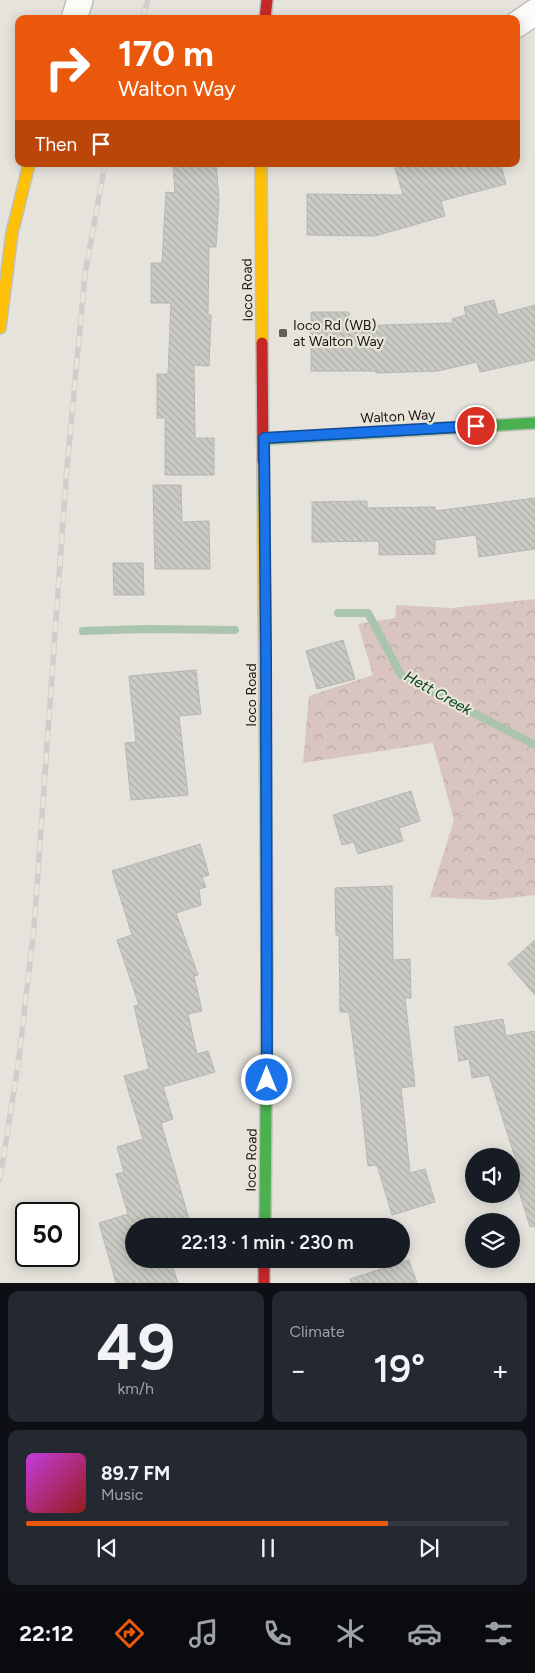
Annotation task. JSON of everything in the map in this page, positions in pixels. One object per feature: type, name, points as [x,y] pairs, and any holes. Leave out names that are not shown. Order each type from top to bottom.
[{"type":"main road","points":[[266,15],[267,0]]},
{"type":"main road","points":[[0,328],[12,233],[28,167]]},
{"type":"main road","name":"Ioco Road","points":[[261,167],[267,973],[265,1218]]},
{"type":"main road","name":"Walton Way","points":[[264,438],[535,423]]},
{"type":"main road","points":[[264,1268],[264,1283]]},
{"type":"street","points":[[75,15],[80,0]]},
{"type":"street","points":[[520,22],[535,12]]},
{"type":"green space","points":[[535,599],[535,895],[491,900],[430,897],[454,820],[433,743],[303,763],[309,696],[373,675],[358,624],[395,618],[396,605],[451,608]]},
{"type":"building","points":[[173,167],[216,167],[219,199],[216,247],[209,247],[208,315],[211,315],[209,366],[194,365],[195,438],[214,438],[214,475],[165,475],[165,418],[157,418],[157,374],[168,374],[171,303],[151,303],[151,263],[162,263],[166,192],[175,193]]},
{"type":"building","points":[[395,167],[502,167],[506,184],[441,201],[445,216],[375,236],[307,235],[307,194],[403,195]]},
{"type":"building","points":[[494,300],[498,315],[535,305],[535,360],[480,372],[477,362],[438,371],[376,373],[376,371],[311,371],[311,312],[349,312],[349,326],[453,323],[452,319],[466,315],[464,307]]},
{"type":"building","points":[[153,485],[181,485],[182,522],[209,521],[210,569],[155,569]]},
{"type":"building","points":[[535,498],[535,549],[479,557],[476,535],[435,540],[435,554],[379,555],[379,541],[312,542],[312,502],[367,501],[367,508],[435,507],[435,511]]},
{"type":"building","points":[[113,563],[143,563],[144,595],[114,595]]},
{"type":"building","points":[[343,640],[355,679],[317,689],[306,651]]},
{"type":"building","points":[[196,670],[201,714],[179,716],[188,795],[131,800],[125,743],[136,742],[129,676]]},
{"type":"building","points":[[411,791],[420,821],[399,828],[403,841],[358,854],[354,842],[342,845],[333,815]]},
{"type":"building","points":[[200,844],[209,875],[202,877],[206,887],[199,889],[201,905],[176,913],[198,975],[194,976],[202,1011],[188,1014],[197,1054],[208,1051],[215,1072],[163,1087],[173,1119],[161,1123],[189,1218],[125,1218],[125,1268],[173,1268],[178,1283],[116,1283],[99,1223],[128,1214],[116,1174],[124,1172],[117,1147],[143,1139],[124,1076],[149,1069],[134,1006],[139,1005],[117,940],[132,935],[112,871]]},
{"type":"building","points":[[392,886],[393,960],[410,959],[411,998],[405,998],[415,1086],[401,1088],[410,1173],[425,1169],[435,1202],[392,1215],[377,1165],[368,1166],[349,1012],[340,1012],[339,935],[336,935],[335,888]]},
{"type":"building","points":[[535,940],[535,995],[508,964]]},
{"type":"building","points":[[503,1019],[506,1036],[535,1031],[535,1226],[530,1227],[520,1195],[520,1148],[512,1148],[489,1075],[472,1078],[469,1059],[459,1061],[454,1027]]},
{"type":"building","points":[[410,1263],[417,1283],[351,1283],[350,1279],[384,1268],[410,1268]]},
{"type":"waterway","name":"Hett Creek","points":[[338,613],[368,613],[401,675],[535,745]]},
{"type":"waterway","name":"Hett Creek","points":[[83,631],[145,629],[235,630]]},
{"type":"railway","points":[[143,15],[148,0]]},
{"type":"railway","points":[[0,1179],[19,1058],[34,927],[66,479],[85,274],[104,167]]},
{"type":"traffic: fast","points":[[264,439],[535,423]]},
{"type":"traffic: fast","points":[[265,702],[267,973],[265,1218]]},
{"type":"traffic: slow","points":[[0,328],[12,233],[28,167]]},
{"type":"traffic: slow","points":[[261,167],[262,343]]},
{"type":"traffic: slow","points":[[263,461],[265,702]]},
{"type":"traffic: jam","points":[[265,15],[267,0]]},
{"type":"traffic: jam","points":[[262,343],[263,461]]},
{"type":"traffic: jam","points":[[264,1268],[264,1283]]},
{"type":"place","name":"Ioco Rd (WB) at Walton Way","points":[[283,333]]},
{"type":"route","points":[[267,1080],[264,438],[476,426]]}]
